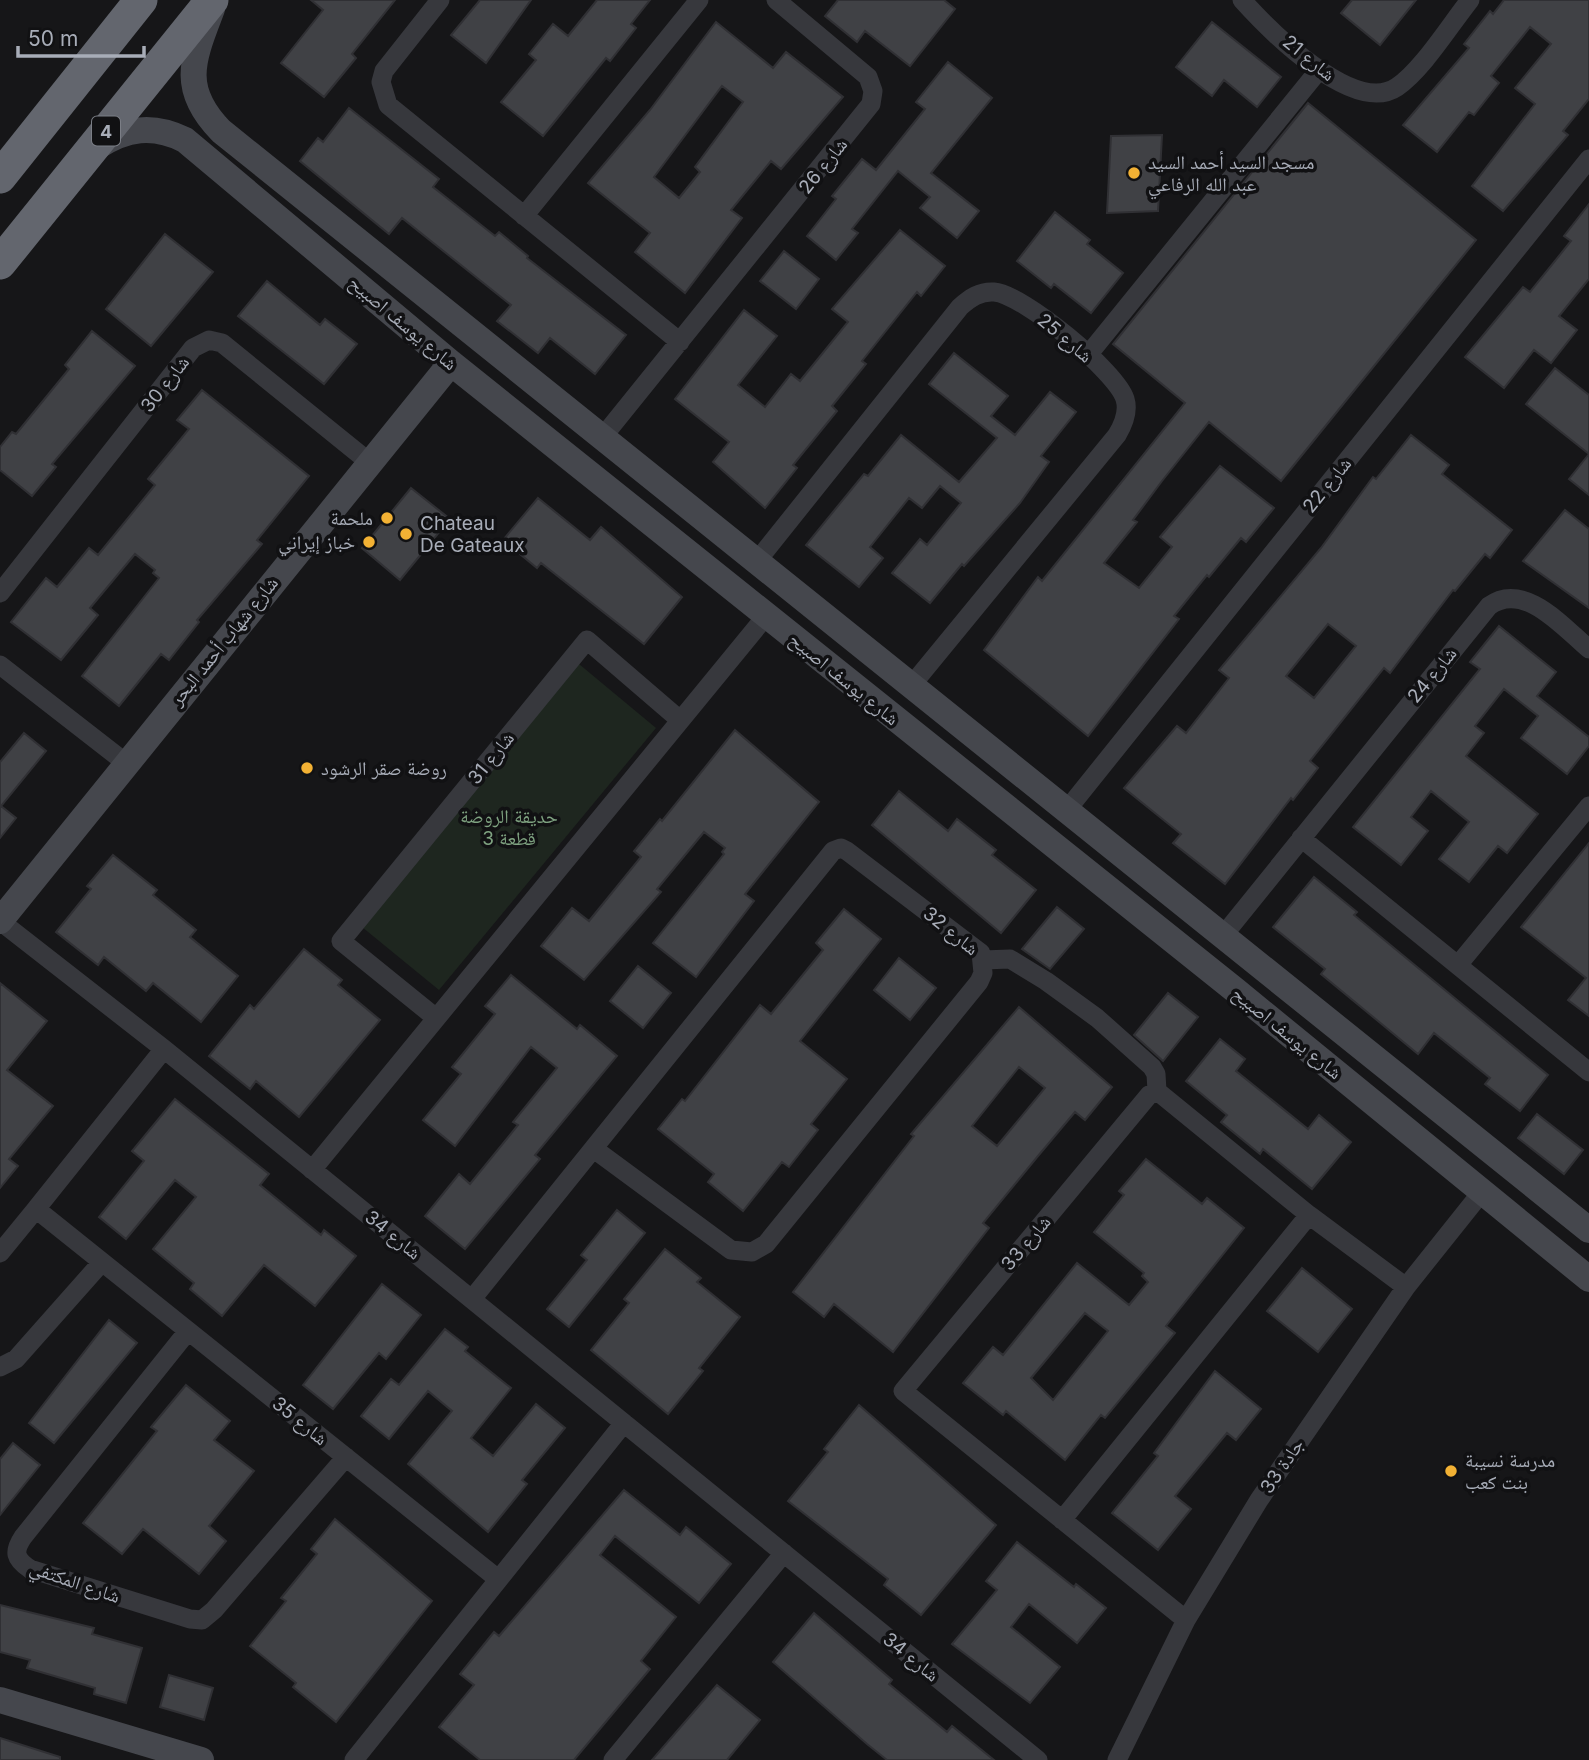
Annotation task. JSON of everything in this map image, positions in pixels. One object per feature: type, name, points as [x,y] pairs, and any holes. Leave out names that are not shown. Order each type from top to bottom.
[{"type":"highway","points":[[0,177],[141,0]]},
{"type":"highway","name":"4","points":[[0,263],[214,0]]},
{"type":"street","name":"شارع يوسف اصبيح","points":[[214,0],[194,60],[193,83],[203,111],[232,141],[1589,1230]]},
{"type":"street","points":[[440,0],[384,71],[381,82],[385,100],[396,114],[680,342]]},
{"type":"street","points":[[524,216],[699,0]]},
{"type":"street","name":"شارع 26","points":[[601,439],[871,104],[873,90],[869,77],[776,0]]},
{"type":"street","name":"شارع 21","points":[[1242,0],[1319,70],[1364,93],[1389,91],[1415,69],[1470,0]]},
{"type":"street","points":[[1088,355],[1319,70]]},
{"type":"street","name":"شارع يوسف اصبيح","points":[[88,153],[112,138],[148,129],[167,131],[185,140],[451,363],[1235,990],[1589,1279]]},
{"type":"street","points":[[212,162],[218,144],[232,141]]},
{"type":"street","name":"شارع 22","points":[[1066,811],[1589,159]]},
{"type":"street","name":"شارع 25","points":[[757,561],[960,307],[972,297],[994,292],[1013,298],[1088,355],[1115,382],[1125,398],[1126,412],[1117,435],[911,686]]},
{"type":"street","name":"شارع 30","points":[[0,593],[185,358],[203,341],[222,343],[369,462]]},
{"type":"street","name":"شارع شهاب أحمد البحر","points":[[0,921],[451,363]]},
{"type":"street","name":"شارع 24","points":[[1222,937],[1482,612],[1494,602],[1515,598],[1534,604],[1589,649]]},
{"type":"street","points":[[313,1170],[766,616]]},
{"type":"street","name":"شارع 31","points":[[436,1018],[341,941],[587,640],[680,720]]},
{"type":"street","points":[[0,665],[126,763]]},
{"type":"street","points":[[929,746],[937,746],[950,736],[951,719]]},
{"type":"street","points":[[965,776],[963,767],[970,751],[988,748]]},
{"type":"street","points":[[1458,965],[1589,806]]},
{"type":"street","points":[[1301,838],[1589,1072]]},
{"type":"street","name":"شارع 32","points":[[471,1299],[833,851],[841,848],[847,851],[977,949],[984,960],[984,973],[979,982],[766,1244],[752,1252],[731,1250],[594,1149]]},
{"type":"street","name":"شارع 34","points":[[0,921],[164,1049],[1038,1760]]},
{"type":"street","points":[[984,960],[1010,959],[1066,994],[1152,1067],[1157,1078],[1157,1091],[1308,1215],[1406,1287]]},
{"type":"street","points":[[0,1253],[164,1049]]},
{"type":"street","name":"شارع 33","points":[[1157,1091],[1149,1094],[903,1391],[1186,1620]]},
{"type":"street","name":"جادة 33","points":[[1117,1760],[1186,1620],[1259,1500],[1406,1287],[1481,1193]]},
{"type":"street","name":"شارع 35","points":[[36,1209],[498,1579]]},
{"type":"street","points":[[1062,1520],[1308,1215]]},
{"type":"street","points":[[0,1367],[16,1359],[103,1262]]},
{"type":"street","name":"شارع المكتفي","points":[[188,1331],[23,1537],[16,1549],[16,1557],[21,1564],[190,1619],[202,1620],[214,1610],[346,1457]]},
{"type":"street","points":[[354,1760],[624,1423]]},
{"type":"street","points":[[613,1760],[784,1553]]},
{"type":"street","points":[[0,1700],[201,1760]]},
{"type":"green space","name":"حديقة الروضة قطعة 3","points":[[579,664],[656,728],[439,990],[362,927]]},
{"type":"building","points":[[311,0],[395,0],[352,54],[356,58],[324,97],[281,63],[323,10]]},
{"type":"building","points":[[480,0],[531,0],[486,63],[451,35]]},
{"type":"building","points":[[597,0],[650,0],[631,24],[636,28],[610,61],[606,58],[543,136],[501,102],[536,60],[529,54],[553,24],[568,36]]},
{"type":"building","points":[[838,0],[944,0],[955,9],[910,66],[865,31],[857,42],[825,16]]},
{"type":"building","points":[[1352,0],[1416,0],[1380,45],[1341,13]]},
{"type":"building","points":[[1504,0],[1589,0],[1589,99],[1563,131],[1568,135],[1503,211],[1472,186],[1535,104],[1515,88],[1551,44],[1530,27],[1491,76],[1499,83],[1474,115],[1469,112],[1437,152],[1403,125],[1469,48],[1464,44],[1490,11],[1493,14]]},
{"type":"building","points":[[716,22],[773,68],[786,52],[843,97],[781,169],[771,161],[731,210],[742,218],[685,293],[635,252],[650,233],[588,183],[650,110]],"holes":[[[722,86],[743,102],[695,167],[700,172],[679,198],[654,177]]]},
{"type":"building","points":[[1212,22],[1281,77],[1257,107],[1224,80],[1212,96],[1176,67]]},
{"type":"building","points":[[948,62],[992,98],[931,173],[979,211],[957,238],[920,208],[930,197],[898,171],[852,229],[858,233],[836,260],[807,236],[836,199],[832,196],[862,159],[876,170],[925,109],[916,102]]},
{"type":"building","points":[[1308,103],[1476,240],[1281,481],[1209,422],[1162,481],[1133,520],[1137,522],[1104,563],[1139,588],[1172,547],[1160,537],[1220,466],[1274,508],[1246,542],[1241,538],[1209,577],[1207,575],[1174,616],[1179,619],[1088,736],[984,650],[1038,577],[1042,581],[1185,403],[1113,344]]},
{"type":"building","points":[[349,108],[439,179],[433,187],[495,236],[499,232],[528,256],[527,258],[626,335],[595,374],[550,338],[538,353],[497,321],[511,305],[402,218],[389,234],[300,161],[318,138],[323,142]]},
{"type":"building","name":"مسجد السيد أحمد السيد عبد الله الرفاعي","points":[[1162,135],[1158,211],[1107,213],[1111,136]]},
{"type":"building","points":[[1589,204],[1589,279],[1559,316],[1577,330],[1551,363],[1534,350],[1504,388],[1465,357],[1523,287],[1530,292],[1571,241],[1564,236]]},
{"type":"building","points":[[1055,212],[1090,240],[1087,244],[1123,273],[1091,313],[1054,284],[1051,288],[1017,261]]},
{"type":"building","points":[[900,230],[945,266],[921,296],[917,292],[862,361],[866,364],[832,406],[837,411],[793,465],[797,468],[765,508],[713,462],[729,442],[675,399],[744,310],[777,336],[738,385],[765,407],[791,374],[800,381],[848,322],[832,309]]},
{"type":"building","points":[[165,234],[213,272],[151,346],[106,309]]},
{"type":"building","points":[[784,251],[819,279],[796,309],[760,281]]},
{"type":"building","points":[[267,281],[320,325],[325,319],[357,344],[324,384],[238,316]]},
{"type":"building","points":[[92,331],[135,366],[52,464],[56,467],[32,496],[0,470],[0,447],[12,432],[16,434],[69,369],[65,365]]},
{"type":"building","points":[[954,353],[1008,396],[991,416],[1015,435],[1050,392],[1076,412],[1041,456],[1049,462],[1020,503],[964,566],[962,564],[930,603],[892,573],[920,539],[927,545],[961,503],[940,486],[922,508],[909,498],[870,547],[883,558],[859,587],[806,545],[864,474],[868,476],[901,435],[959,482],[997,438],[929,384]]},
{"type":"building","points":[[1555,368],[1589,395],[1589,454],[1526,404]]},
{"type":"building","points":[[202,390],[309,476],[257,540],[262,544],[197,620],[199,622],[169,660],[161,654],[119,706],[82,676],[159,578],[153,573],[155,570],[135,554],[90,608],[98,615],[61,660],[11,622],[46,578],[57,587],[89,548],[98,555],[155,485],[148,479],[189,429],[177,420]]},
{"type":"building","points":[[1411,435],[1449,465],[1442,474],[1512,530],[1490,558],[1485,554],[1455,591],[1453,590],[1390,673],[1384,668],[1310,761],[1318,768],[1293,800],[1291,798],[1225,884],[1173,843],[1181,834],[1124,788],[1177,726],[1186,733],[1229,678],[1219,670],[1321,548],[1373,477],[1376,479]],"holes":[[[1328,624],[1356,646],[1314,698],[1286,676]]]},
{"type":"building","points":[[1589,454],[1589,495],[1569,479]]},
{"type":"building","name":"Chateau De Gateaux","points":[[411,488],[450,519],[400,580],[362,548]]},
{"type":"building","points":[[538,498],[590,540],[601,527],[682,597],[644,644],[541,563],[537,568],[503,540]]},
{"type":"building","points":[[1565,510],[1589,529],[1589,608],[1523,561]]},
{"type":"building","points":[[1499,626],[1556,672],[1537,696],[1589,737],[1589,746],[1567,774],[1521,738],[1538,716],[1504,689],[1475,726],[1484,733],[1466,756],[1538,814],[1507,853],[1498,846],[1469,882],[1439,859],[1469,822],[1431,791],[1411,817],[1428,831],[1401,865],[1353,827],[1480,669],[1470,662]]},
{"type":"building","points":[[735,730],[819,802],[745,894],[754,901],[696,977],[653,943],[724,854],[722,852],[725,848],[704,832],[657,889],[661,892],[584,980],[541,946],[572,908],[589,921],[641,857],[634,851],[660,819],[662,821]]},
{"type":"building","points":[[24,733],[46,751],[1,806],[16,818],[0,838],[0,762]]},
{"type":"building","points":[[899,791],[948,831],[957,819],[996,850],[992,855],[1036,890],[1001,933],[872,825]]},
{"type":"building","points":[[1589,843],[1589,1016],[1568,1000],[1586,978],[1521,927]]},
{"type":"building","points":[[113,855],[157,890],[153,895],[196,930],[190,937],[238,976],[201,1022],[153,983],[146,991],[104,957],[98,965],[56,932],[91,889],[87,886]]},
{"type":"building","points":[[1314,877],[1357,912],[1354,915],[1548,1075],[1520,1111],[1485,1084],[1490,1078],[1434,1033],[1418,1054],[1321,974],[1325,969],[1273,927]]},
{"type":"building","points":[[1057,907],[1084,929],[1050,969],[1022,949]]},
{"type":"building","points":[[844,909],[881,939],[800,1041],[847,1079],[811,1124],[818,1130],[789,1167],[782,1162],[743,1211],[708,1182],[714,1174],[658,1129],[682,1099],[685,1101],[760,1005],[771,1014],[823,950],[816,943]]},
{"type":"building","points":[[304,949],[342,980],[338,985],[380,1020],[299,1117],[256,1081],[250,1089],[209,1056],[250,1005],[254,1009]]},
{"type":"building","points":[[899,958],[936,988],[910,1020],[874,990]]},
{"type":"building","points":[[638,966],[671,993],[643,1028],[610,1001]]},
{"type":"building","points":[[511,975],[577,1029],[580,1025],[617,1056],[535,1155],[540,1159],[465,1249],[425,1216],[459,1174],[470,1184],[518,1125],[513,1122],[557,1068],[531,1047],[455,1146],[423,1120],[461,1074],[452,1067],[495,1014],[485,1006]]},
{"type":"building","points":[[0,983],[47,1021],[7,1070],[53,1106],[9,1159],[18,1166],[0,1188]]},
{"type":"building","points":[[1168,993],[1198,1017],[1163,1061],[1134,1035]]},
{"type":"building","points":[[1019,1007],[1112,1087],[1085,1120],[1075,1112],[1038,1156],[983,1223],[989,1228],[893,1352],[834,1304],[824,1317],[793,1292],[914,1136],[911,1134]],"holes":[[[1019,1067],[1045,1088],[997,1146],[972,1126]]]},
{"type":"building","points":[[1220,1039],[1245,1059],[1236,1071],[1308,1129],[1319,1115],[1351,1142],[1312,1189],[1263,1149],[1260,1154],[1221,1122],[1227,1115],[1186,1081]]},
{"type":"building","points":[[175,1099],[269,1174],[260,1185],[321,1235],[324,1230],[356,1256],[315,1306],[264,1265],[222,1316],[190,1289],[194,1283],[153,1249],[196,1197],[175,1180],[126,1239],[99,1217],[144,1161],[132,1151]]},
{"type":"building","points":[[1537,1114],[1583,1150],[1564,1174],[1518,1138]]},
{"type":"building","points":[[1146,1159],[1202,1204],[1207,1198],[1244,1228],[1166,1326],[1175,1333],[1105,1418],[1101,1415],[1065,1460],[1006,1411],[1003,1415],[963,1383],[993,1347],[1003,1355],[1077,1263],[1129,1305],[1148,1282],[1142,1276],[1144,1273],[1094,1232],[1124,1195],[1119,1191]],"holes":[[[1085,1313],[1108,1331],[1053,1400],[1031,1378]]]},
{"type":"building","points":[[617,1210],[645,1233],[569,1327],[547,1309],[587,1260],[581,1255]]},
{"type":"building","points":[[665,1249],[701,1278],[697,1282],[740,1317],[699,1368],[703,1371],[668,1414],[591,1350],[629,1303],[624,1299]]},
{"type":"building","points":[[1302,1268],[1352,1309],[1318,1352],[1267,1311]]},
{"type":"building","points":[[382,1284],[421,1315],[386,1359],[379,1353],[333,1409],[303,1385]]},
{"type":"building","points":[[109,1320],[137,1343],[54,1443],[29,1423]]},
{"type":"building","points":[[445,1329],[468,1347],[465,1351],[511,1388],[471,1438],[493,1456],[536,1404],[565,1428],[522,1480],[527,1484],[488,1532],[408,1464],[452,1411],[428,1391],[389,1439],[361,1416],[391,1379],[399,1385]]},
{"type":"building","points":[[1215,1371],[1261,1409],[1236,1440],[1227,1433],[1175,1496],[1191,1509],[1158,1550],[1112,1513],[1158,1456],[1154,1453]]},
{"type":"building","points":[[186,1385],[230,1421],[214,1440],[254,1471],[209,1526],[226,1541],[199,1574],[143,1529],[122,1554],[83,1523],[157,1431],[151,1427]]},
{"type":"building","points":[[859,1405],[996,1525],[921,1615],[884,1585],[888,1579],[788,1501],[828,1452],[824,1449]]},
{"type":"building","points":[[13,1443],[40,1465],[0,1515],[0,1459]]},
{"type":"building","points":[[624,1490],[680,1535],[686,1527],[731,1564],[699,1603],[615,1536],[600,1555],[676,1617],[641,1661],[650,1669],[574,1760],[480,1760],[439,1727],[474,1685],[460,1674],[494,1632],[499,1636]]},
{"type":"building","points":[[335,1519],[432,1601],[336,1722],[293,1687],[296,1683],[250,1646],[286,1601],[281,1598],[317,1554],[311,1549]]},
{"type":"building","points":[[1017,1542],[1074,1587],[1076,1584],[1106,1608],[1077,1643],[1029,1604],[1011,1627],[1060,1667],[1030,1703],[952,1644],[997,1590],[986,1581]]},
{"type":"building","points":[[0,1605],[94,1628],[92,1634],[142,1648],[126,1703],[94,1694],[95,1688],[27,1668],[30,1660],[0,1652]]},
{"type":"building","points":[[814,1613],[892,1680],[889,1684],[947,1732],[952,1726],[994,1760],[887,1760],[867,1744],[773,1662]]},
{"type":"building","points":[[169,1675],[213,1688],[204,1720],[160,1707]]},
{"type":"building","points":[[717,1685],[760,1720],[727,1760],[652,1760]]},
{"type":"building","points":[[0,1738],[60,1757],[60,1760],[0,1760]]},
{"type":"place","name":"مسجد السيد أحمد السيد عبد الله الرفاعي","points":[[1134,173]]},
{"type":"place","name":"ملحمة","points":[[387,518]]},
{"type":"place","name":"Chateau De Gateaux","points":[[406,534]]},
{"type":"place","name":"خباز إيراني","points":[[369,542]]},
{"type":"place","name":"روضة صقر الرشود","points":[[307,768]]},
{"type":"place","name":"مدرسة نسيبة بنت كعب","points":[[1451,1471]]}]
